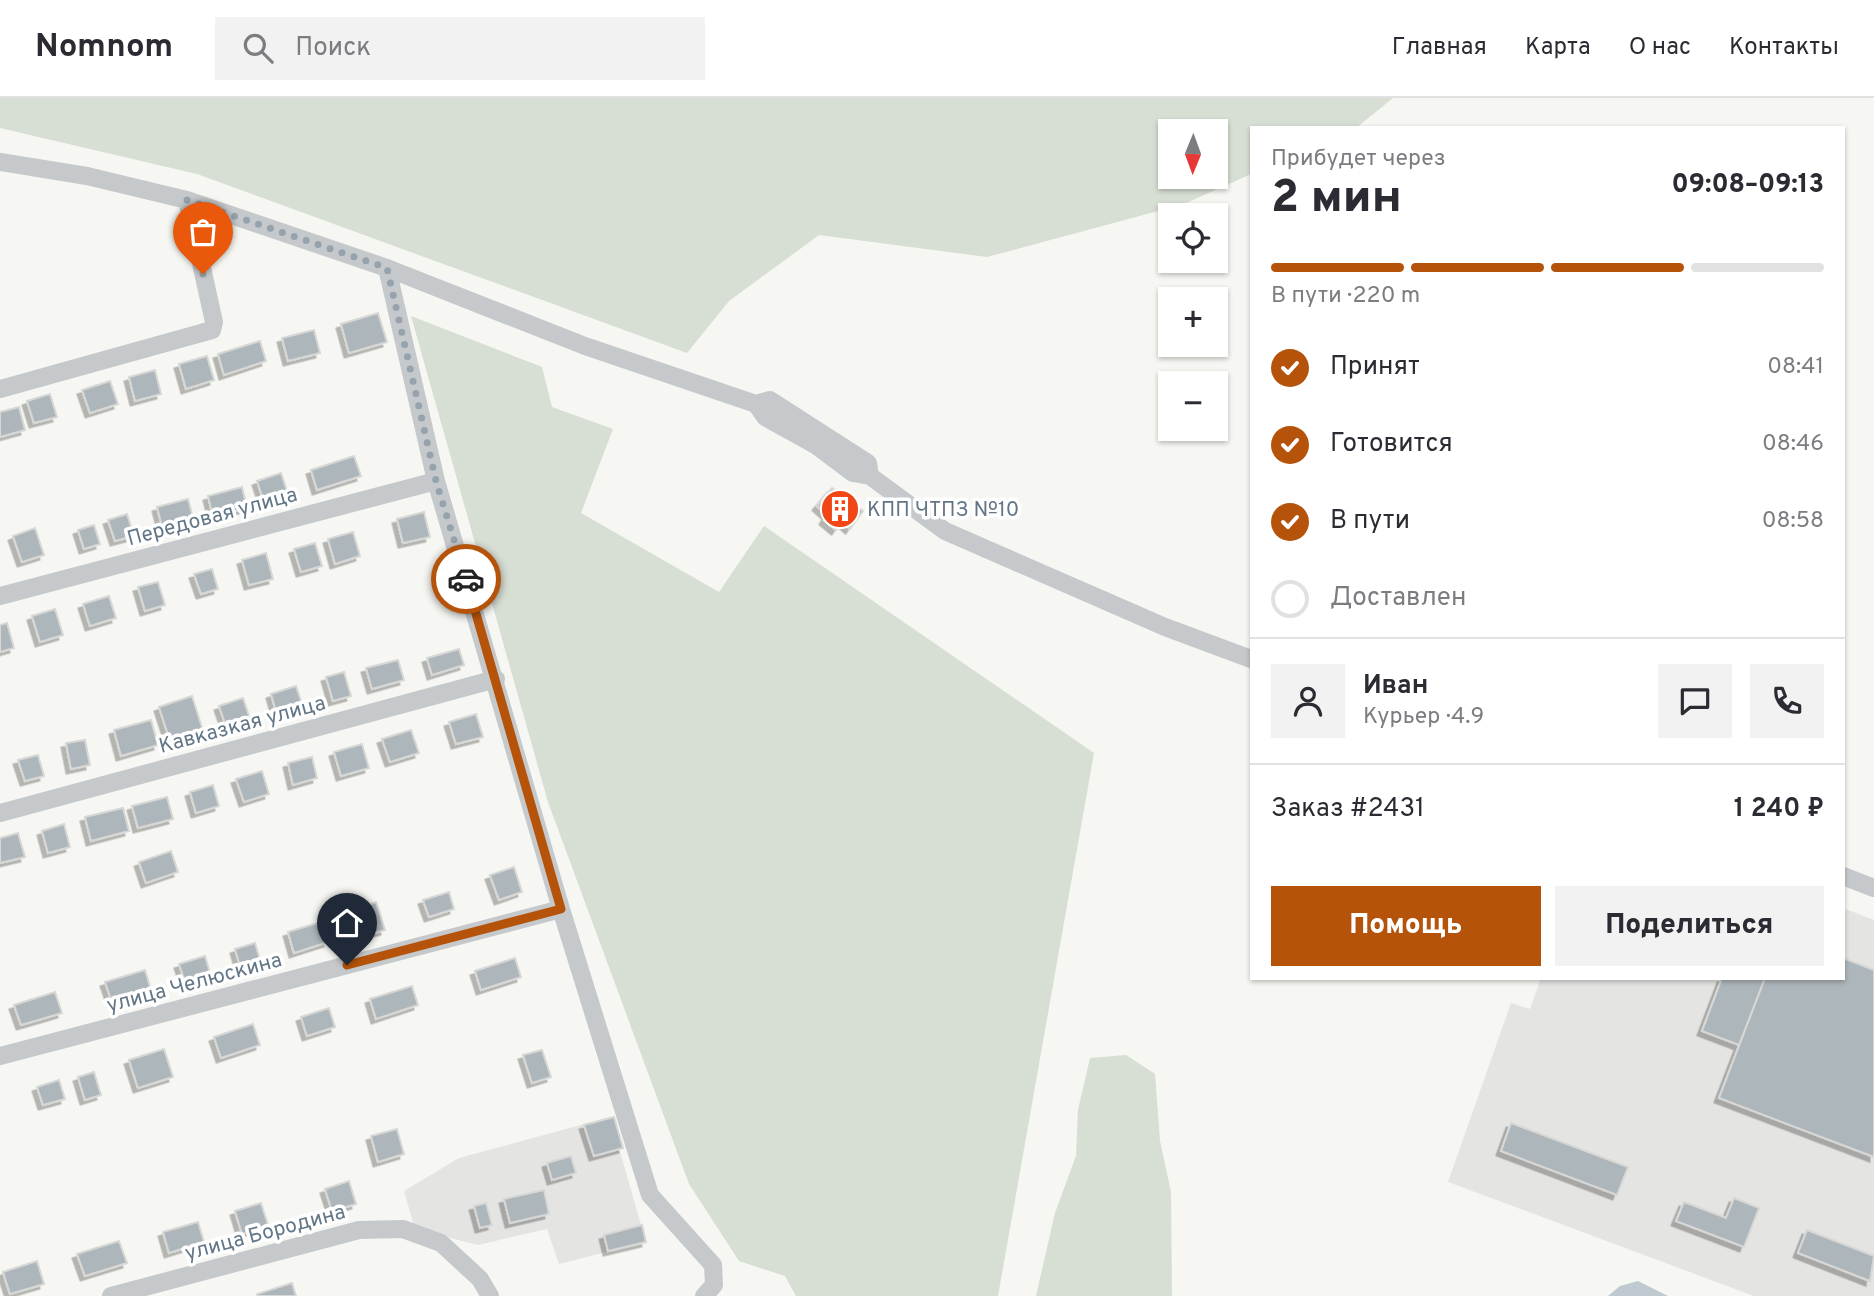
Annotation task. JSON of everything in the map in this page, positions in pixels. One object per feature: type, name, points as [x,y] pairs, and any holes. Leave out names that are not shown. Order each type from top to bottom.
[{"type":"street","points":[[0,162],[87,176],[187,200],[387,268],[585,346],[755,404],[770,400],[821,440],[853,473],[870,476],[945,531],[1165,627],[1250,659]]},
{"type":"street","points":[[0,389],[212,330],[214,322],[187,200]]},
{"type":"street","points":[[387,268],[436,481],[561,909],[650,1195],[713,1265],[714,1285],[704,1296]]},
{"type":"street","name":"Передовая улица","points":[[0,596],[436,481]]},
{"type":"street","name":"Кавказкая улица","points":[[0,813],[496,679]]},
{"type":"street","points":[[1845,877],[1874,888]]},
{"type":"street","name":"улица Челюскина","points":[[0,1056],[561,909]]},
{"type":"street","name":"улица Бородина","points":[[111,1296],[359,1230],[403,1229],[441,1242],[480,1279],[490,1296]]},
{"type":"shaded area","points":[[0,98],[1393,98],[1358,126],[1250,126],[1250,174],[1228,184],[1228,119],[1158,119],[1158,189],[1218,189],[1186,203],[1158,203],[1158,211],[987,257],[819,235],[729,301],[687,353],[197,174],[0,128]]},
{"type":"shaded area","points":[[411,316],[542,367],[552,407],[613,429],[581,513],[719,592],[764,526],[1094,753],[998,1296],[796,1296],[785,1276],[739,1261],[689,1184],[548,802]]},
{"type":"shaded area","points":[[1845,909],[1874,920],[1874,1296],[1754,1296],[1448,1182],[1511,1003],[1530,1009],[1540,980],[1845,980]]},
{"type":"shaded area","points":[[1126,1055],[1155,1074],[1160,1141],[1171,1192],[1172,1296],[1036,1296],[1055,1213],[1076,1156],[1078,1110],[1090,1058]]},
{"type":"shaded area","points":[[610,1117],[646,1242],[559,1264],[547,1229],[478,1245],[415,1229],[404,1191],[459,1158]]},
{"type":"shaded area","points":[[1638,1281],[1668,1296],[1608,1296],[1620,1286]]},
{"type":"building","points":[[378,313],[387,342],[349,353],[341,324]]},
{"type":"building","points":[[314,330],[320,353],[288,361],[282,338]]},
{"type":"building","points":[[260,341],[266,361],[224,375],[218,354]]},
{"type":"building","points":[[207,356],[214,380],[186,389],[179,364]]},
{"type":"building","points":[[155,370],[161,394],[135,401],[129,377]]},
{"type":"building","points":[[110,381],[118,404],[90,413],[82,390]]},
{"type":"building","points":[[50,394],[57,417],[34,423],[27,401]]},
{"type":"building","points":[[19,407],[25,430],[0,437],[0,412]]},
{"type":"building","points":[[354,456],[361,476],[317,490],[311,470]]},
{"type":"building","points":[[281,473],[289,497],[265,505],[257,481]]},
{"type":"building","points":[[242,487],[247,508],[213,517],[208,496]]},
{"type":"building","name":"КПП ЧТПЗ №10","points":[[832,488],[863,511],[850,529],[842,522],[836,530],[824,520],[827,515],[817,506]]},
{"type":"building","points":[[188,499],[194,521],[163,530],[157,507]]},
{"type":"building","points":[[424,512],[430,537],[403,543],[397,519]]},
{"type":"building","points":[[127,514],[134,536],[115,541],[108,520]]},
{"type":"building","points":[[94,525],[100,544],[84,549],[78,530]]},
{"type":"building","points":[[35,528],[44,555],[22,562],[13,536]]},
{"type":"building","points":[[353,532],[360,556],[335,564],[328,539]]},
{"type":"building","points":[[315,543],[322,566],[301,572],[294,549]]},
{"type":"building","points":[[266,553],[273,579],[249,585],[242,560]]},
{"type":"building","points":[[212,569],[218,589],[201,594],[194,574]]},
{"type":"building","points":[[158,582],[165,605],[145,611],[138,587]]},
{"type":"building","points":[[109,596],[116,618],[90,626],[83,604]]},
{"type":"building","points":[[55,609],[63,635],[40,642],[32,616]]},
{"type":"building","points":[[7,623],[14,648],[0,652],[0,625]]},
{"type":"building","points":[[459,649],[464,665],[432,675],[427,658]]},
{"type":"building","points":[[398,660],[404,680],[372,689],[366,668]]},
{"type":"building","points":[[344,672],[351,696],[333,701],[326,677]]},
{"type":"building","points":[[296,686],[303,707],[277,715],[271,694]]},
{"type":"building","points":[[192,696],[205,737],[172,747],[159,707]]},
{"type":"building","points":[[243,698],[251,722],[227,729],[219,706]]},
{"type":"building","points":[[476,714],[483,737],[456,744],[449,722]]},
{"type":"building","points":[[151,720],[158,745],[121,756],[114,730]]},
{"type":"building","points":[[411,730],[419,753],[390,762],[382,739]]},
{"type":"building","points":[[85,740],[90,765],[71,769],[66,743]]},
{"type":"building","points":[[362,744],[369,768],[341,776],[334,752]]},
{"type":"building","points":[[38,755],[44,776],[25,781],[18,760]]},
{"type":"building","points":[[312,757],[317,778],[293,785],[288,763]]},
{"type":"building","points":[[262,771],[269,794],[244,802],[236,779]]},
{"type":"building","points":[[213,785],[219,806],[196,813],[190,792]]},
{"type":"building","points":[[167,797],[173,819],[138,828],[132,806]]},
{"type":"building","points":[[123,808],[129,831],[91,841],[85,817]]},
{"type":"building","points":[[64,824],[70,847],[48,853],[42,831]]},
{"type":"building","points":[[18,833],[25,857],[0,863],[0,838]]},
{"type":"building","points":[[171,851],[178,872],[146,883],[139,862]]},
{"type":"building","points":[[514,867],[522,892],[499,900],[490,875]]},
{"type":"building","points":[[449,892],[454,909],[429,917],[423,900]]},
{"type":"building","points":[[376,902],[385,930],[368,935],[359,908]]},
{"type":"building","points":[[321,922],[328,942],[294,953],[288,932]]},
{"type":"building","points":[[255,943],[260,960],[240,966],[235,949]]},
{"type":"building","points":[[205,956],[210,973],[185,982],[179,964]]},
{"type":"building","points":[[515,958],[521,977],[481,990],[475,971]]},
{"type":"building","points":[[1845,959],[1874,970],[1874,1157],[1719,1098],[1764,980],[1845,980]]},
{"type":"building","points":[[145,970],[151,990],[112,1002],[105,982]]},
{"type":"building","points":[[1721,980],[1764,980],[1739,1045],[1702,1031]]},
{"type":"building","points":[[412,986],[418,1005],[376,1019],[370,999]]},
{"type":"building","points":[[55,992],[62,1013],[21,1025],[14,1005]]},
{"type":"building","points":[[329,1008],[335,1027],[307,1036],[301,1017]]},
{"type":"building","points":[[253,1024],[260,1045],[221,1058],[214,1037]]},
{"type":"building","points":[[164,1049],[173,1077],[138,1088],[129,1060]]},
{"type":"building","points":[[542,1050],[551,1077],[532,1083],[523,1055]]},
{"type":"building","points":[[94,1072],[101,1095],[85,1100],[78,1077]]},
{"type":"building","points":[[59,1080],[65,1099],[43,1105],[37,1087]]},
{"type":"building","points":[[614,1117],[623,1148],[594,1156],[584,1125]]},
{"type":"building","points":[[1511,1123],[1628,1167],[1617,1195],[1501,1151]]},
{"type":"building","points":[[397,1129],[404,1154],[378,1162],[371,1136]]},
{"type":"building","points":[[571,1156],[576,1173],[552,1180],[547,1163]]},
{"type":"building","points":[[349,1181],[356,1204],[332,1211],[325,1189]]},
{"type":"building","points":[[544,1190],[549,1214],[510,1223],[504,1199]]},
{"type":"building","points":[[1734,1198],[1759,1208],[1744,1247],[1676,1221],[1684,1202],[1726,1218]]},
{"type":"building","points":[[261,1203],[268,1225],[242,1234],[235,1211]]},
{"type":"building","points":[[486,1203],[492,1225],[480,1228],[474,1206]]},
{"type":"building","points":[[198,1222],[204,1242],[169,1253],[163,1232]]},
{"type":"building","points":[[642,1225],[646,1242],[608,1251],[604,1235]]},
{"type":"building","points":[[1807,1230],[1874,1256],[1870,1281],[1798,1253]]},
{"type":"building","points":[[119,1241],[127,1263],[85,1276],[77,1254]]},
{"type":"building","points":[[37,1261],[44,1284],[10,1294],[3,1272]]},
{"type":"building","points":[[292,1283],[296,1296],[257,1294]]},
{"type":"way so far","points":[[203,274],[187,200],[387,268],[436,481],[466,579]]},
{"type":"place","name":"КПП ЧТПЗ №10","points":[[840,509]]},
{"type":"route","points":[[347,965],[561,909],[466,579]]}]
